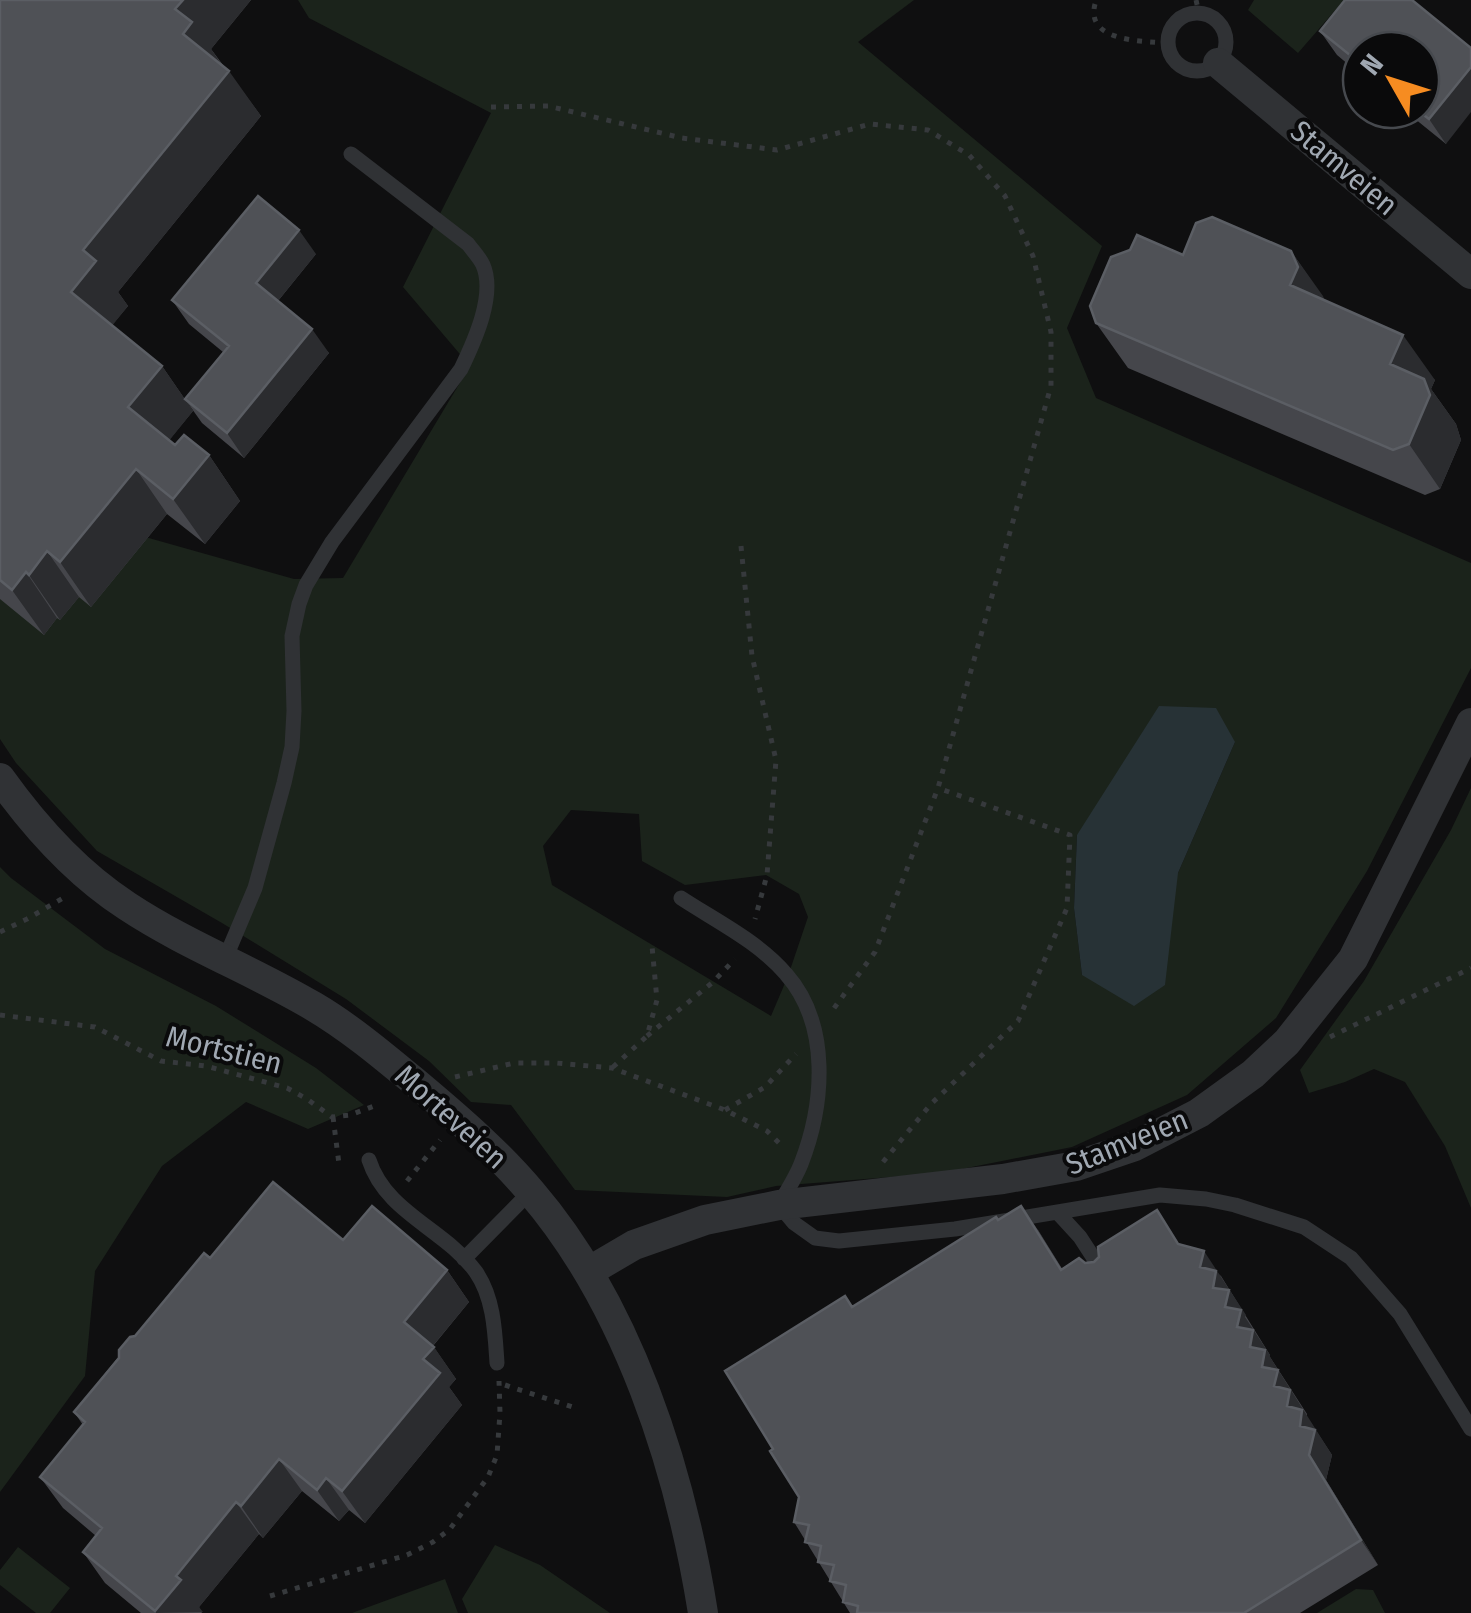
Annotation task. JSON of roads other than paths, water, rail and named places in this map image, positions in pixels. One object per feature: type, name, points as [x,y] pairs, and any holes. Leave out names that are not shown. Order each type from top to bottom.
[{"type":"street","name":"Stamveien","points":[[1218,63],[1471,274]]},
{"type":"street","name":"Stamveien","points":[[588,1272],[634,1245],[705,1220],[778,1205],[1003,1180],[1076,1166],[1135,1146],[1199,1114],[1239,1085],[1286,1042],[1353,959],[1471,723]]},
{"type":"street","name":"Morteveien","points":[[0,778],[34,823],[107,892],[153,922],[317,1008],[376,1050],[474,1132],[550,1214],[588,1272],[638,1375],[665,1446],[693,1550],[704,1613]]},
{"type":"lane","points":[[1197,6],[1215,18],[1225,32],[1226,48],[1218,63],[1194,72],[1171,57],[1168,43],[1177,20],[1197,6]]},
{"type":"lane","points":[[225,959],[255,888],[292,747],[292,636],[306,584],[324,553],[461,370],[474,342],[488,282],[482,264],[468,244],[352,154]]},
{"type":"lane","points":[[680,898],[774,961],[810,1009],[817,1033],[817,1096],[801,1164],[778,1205],[794,1223],[816,1238],[839,1242],[955,1230],[1160,1195],[1235,1205],[1304,1227],[1351,1258],[1400,1314],[1471,1429]]},
{"type":"lane","points":[[369,1160],[379,1185],[392,1199],[476,1272],[490,1303],[497,1363]]},
{"type":"lane","points":[[464,1259],[530,1191]]},
{"type":"lane","points":[[1058,1213],[1080,1237],[1106,1277]]}]
